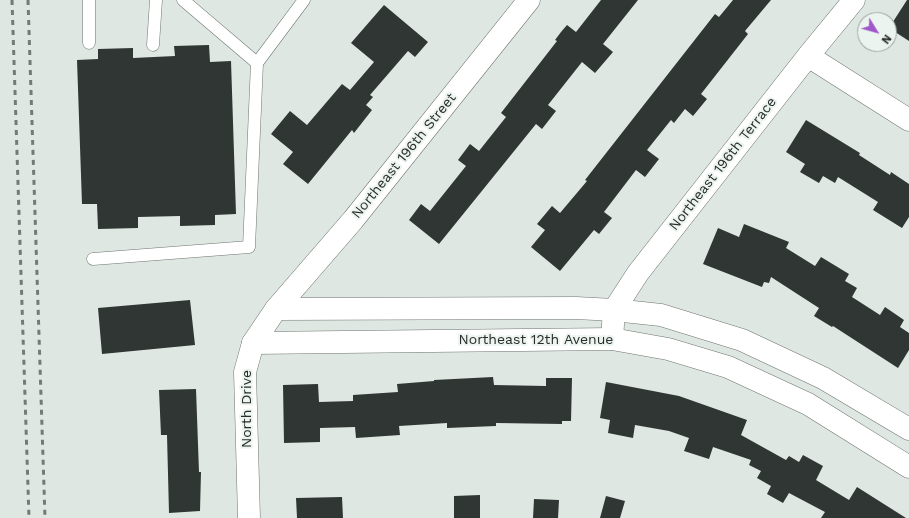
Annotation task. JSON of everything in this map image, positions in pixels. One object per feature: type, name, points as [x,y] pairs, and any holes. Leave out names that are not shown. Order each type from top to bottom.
[{"type":"street","name":"Northeast 196th Street","points":[[276,309],[353,220],[529,0]]},
{"type":"street","name":"Northeast 196th Terrace","points":[[612,339],[614,310],[638,273],[808,56],[854,0]]},
{"type":"street","points":[[808,56],[909,120]]},
{"type":"street","points":[[276,309],[614,310],[661,315],[742,340],[823,378],[909,429]]},
{"type":"street","name":"North Drive","points":[[249,518],[245,372],[253,343],[276,309]]},
{"type":"street","name":"Northeast 12th Avenue","points":[[253,343],[612,339],[668,349],[728,367],[808,404],[909,468]]},
{"type":"lane","points":[[89,0],[89,43]]},
{"type":"lane","points":[[153,45],[156,0]]},
{"type":"lane","points":[[183,0],[257,62]]},
{"type":"lane","points":[[93,259],[249,247],[257,62],[304,0]]},
{"type":"building","points":[[601,0],[638,0],[603,44],[613,52],[595,73],[582,62],[548,105],[556,111],[542,129],[536,124],[439,244],[409,220],[421,204],[430,211],[466,166],[458,160],[470,144],[479,151],[506,117],[501,113],[557,41],[555,40],[561,32],[567,25],[576,32]]},
{"type":"building","points":[[733,0],[771,0],[745,31],[748,34],[701,94],[707,99],[693,116],[685,109],[674,123],[671,120],[647,150],[659,159],[645,177],[636,170],[604,212],[612,218],[599,234],[594,230],[560,271],[531,247],[545,230],[537,224],[552,206],[560,213],[587,181],[585,180],[715,14],[719,17]]},
{"type":"building","points":[[907,0],[909,0],[909,41],[897,33],[897,16]]},
{"type":"building","points":[[384,5],[428,42],[415,57],[408,51],[370,95],[373,97],[366,105],[372,110],[354,133],[352,130],[308,184],[283,164],[293,152],[271,134],[290,111],[307,125],[342,84],[350,90],[374,62],[351,43]]},
{"type":"building","points":[[209,45],[210,62],[231,61],[236,214],[215,215],[215,225],[180,226],[180,216],[138,217],[138,228],[98,229],[97,204],[82,204],[77,60],[98,59],[98,49],[133,48],[133,58],[175,56],[174,46]]},
{"type":"building","points":[[806,120],[860,153],[859,155],[890,175],[891,172],[909,184],[909,217],[902,228],[873,210],[878,202],[838,177],[835,183],[823,176],[819,183],[800,172],[805,164],[786,152]]},
{"type":"building","points":[[744,224],[789,242],[786,248],[815,266],[821,257],[849,274],[845,281],[857,288],[852,297],[880,315],[885,307],[904,320],[900,327],[909,333],[909,350],[898,368],[833,326],[832,327],[814,316],[819,308],[771,277],[769,283],[764,282],[762,287],[703,264],[718,228],[739,237]]},
{"type":"building","points":[[190,300],[195,345],[102,354],[98,308]]},
{"type":"building","points":[[493,377],[494,385],[546,386],[546,378],[572,378],[571,421],[562,421],[562,424],[496,423],[496,426],[447,428],[447,423],[399,426],[400,435],[356,438],[355,427],[320,428],[320,442],[284,443],[283,385],[318,384],[319,402],[353,401],[353,395],[398,392],[397,384],[434,380]]},
{"type":"building","points":[[606,382],[679,396],[747,420],[741,435],[786,460],[789,456],[799,462],[803,455],[823,466],[816,480],[849,500],[857,487],[906,518],[821,518],[825,512],[789,493],[783,503],[767,494],[771,486],[757,478],[761,471],[749,465],[751,460],[713,447],[709,459],[684,451],[689,438],[669,431],[635,425],[633,438],[608,433],[610,420],[600,418]]},
{"type":"building","points":[[196,389],[199,472],[201,472],[200,511],[169,513],[167,435],[161,435],[159,390]]},
{"type":"building","points":[[480,495],[480,518],[454,518],[454,496]]},
{"type":"building","points":[[606,496],[625,501],[620,518],[600,518]]},
{"type":"building","points":[[342,497],[343,518],[297,518],[296,498]]},
{"type":"building","points":[[534,499],[559,500],[558,518],[533,518]]},
{"type":"railway","points":[[12,0],[29,518]]},
{"type":"railway","points":[[28,0],[45,518]]}]
